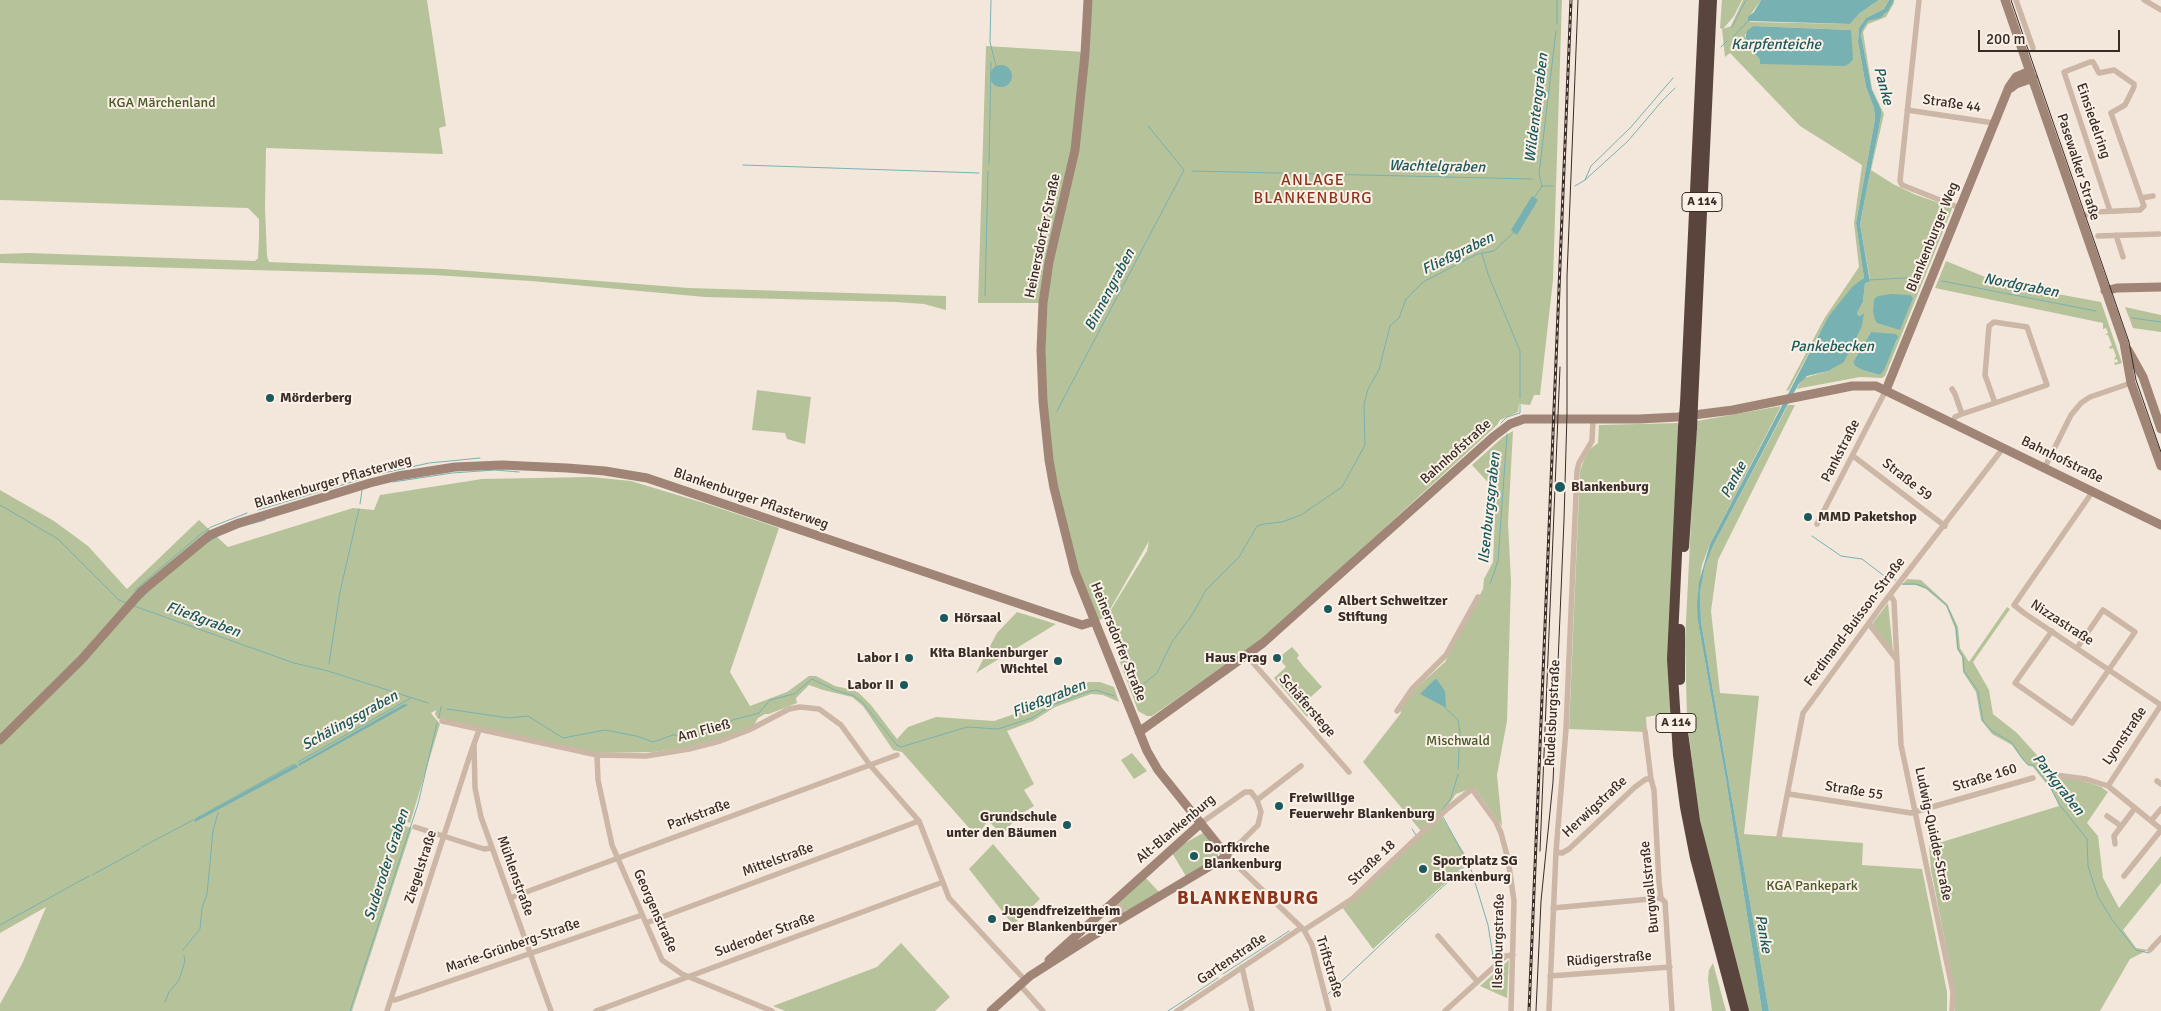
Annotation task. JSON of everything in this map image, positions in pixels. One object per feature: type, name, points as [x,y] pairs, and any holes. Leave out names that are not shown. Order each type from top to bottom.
[{"type":"highway","name":"A 114","points":[[1704,0],[1679,670],[1682,729],[1695,821],[1744,1011]]},
{"type":"highway","name":"A 114","points":[[1689,404],[1712,0]]},
{"type":"highway","name":"A 114","points":[[1688,428],[1672,659],[1678,755],[1685,807],[1695,858],[1736,1011]]},
{"type":"main road","name":"Heinersdorfer Straße","points":[[1088,0],[1086,54],[1077,133],[1071,170],[1049,262],[1043,304],[1041,350],[1045,431],[1054,488],[1075,572],[1139,732],[1158,770],[1227,856]]},
{"type":"main road","name":"Pasewalker Straße","points":[[2005,0],[2105,292],[2124,343],[2143,378],[2161,429]]},
{"type":"main road","name":"Blankenburger Weg","points":[[1886,390],[2006,94],[2012,81],[2031,75]]},
{"type":"main road","points":[[2105,292],[2117,288],[2161,287]]},
{"type":"main road","name":"Pasewalker Straße","points":[[2124,343],[2131,383],[2158,446],[2161,466]]},
{"type":"main road","points":[[2131,383],[2143,378]]},
{"type":"main road","name":"Bahnhofstraße","points":[[1139,732],[1247,656],[1289,621],[1504,428],[1524,419],[1593,420],[1678,417],[1717,413],[1858,385],[1876,386],[2160,524]]},
{"type":"main road","name":"Blankenburger Pflasterweg","points":[[0,740],[82,659],[133,601],[192,548],[225,527],[398,476],[455,467],[502,465],[605,471],[647,478],[1050,615],[1082,625],[1095,621]]},
{"type":"main road","name":"Alt-Blankenburg","points":[[1038,971],[1201,822]]},
{"type":"main road","name":"Alt-Blankenburg","points":[[991,1011],[1038,971],[1227,856]]},
{"type":"street","points":[[1919,0],[1901,183],[1960,208]]},
{"type":"street","points":[[2016,0],[2032,48]]},
{"type":"street","points":[[2144,0],[2154,3],[2161,10]]},
{"type":"street","name":"Einsiedelring","points":[[2110,211],[2065,77],[2064,72],[2066,70],[2093,62],[2099,73],[2114,70],[2134,84],[2125,105],[2111,113],[2141,198]]},
{"type":"street","name":"Straße 44","points":[[1907,110],[1994,123]]},
{"type":"street","points":[[2080,218],[2095,212],[2140,210],[2144,206],[2141,198],[2154,196]]},
{"type":"street","name":"Pasewalker Straße","points":[[2098,236],[2159,234]]},
{"type":"street","points":[[2116,236],[2123,257]]},
{"type":"street","points":[[1953,422],[1956,417],[1962,414],[1995,403],[2047,385],[2027,328],[1994,322],[1989,326],[1985,375],[1995,403]]},
{"type":"street","points":[[2045,467],[2071,415],[2081,403],[2090,397],[2131,383]]},
{"type":"street","points":[[1952,389],[1962,414]]},
{"type":"street","name":"Pankstraße","points":[[1817,524],[1886,390]]},
{"type":"street","name":"Rudelsburgstraße","points":[[1549,1011],[1556,852],[1566,727],[1577,471],[1579,463],[1592,441],[1593,420]]},
{"type":"street","name":"Ferdinand-Buisson-Straße","points":[[1779,837],[1789,794],[1803,713],[1890,595],[2004,447]]},
{"type":"street","name":"Straße 59","points":[[1853,456],[1945,526]]},
{"type":"street","name":"Nizzastraße","points":[[2093,491],[2015,604],[2018,609],[2161,705]]},
{"type":"street","name":"Ludwig-Quidde-Straße","points":[[1890,595],[1894,601],[1901,745],[1953,992],[1952,1011]]},
{"type":"street","points":[[1397,711],[1412,689],[1446,655],[1478,598]]},
{"type":"street","points":[[2052,631],[2015,683],[2072,724],[2135,632],[2103,610],[2077,648]]},
{"type":"street","points":[[1869,624],[1897,660]]},
{"type":"street","name":"Schäferstege","points":[[1247,656],[1349,772]]},
{"type":"street","name":"Lyonstraße","points":[[2055,775],[2086,779],[2108,786],[2161,705]]},
{"type":"street","name":"Am Fließ","points":[[442,721],[597,755],[646,756],[704,746],[749,730],[789,709],[811,707],[819,709],[834,718],[870,765],[919,821],[949,898],[1022,983],[1043,1011]]},
{"type":"street","name":"Ziegelstraße","points":[[386,1011],[479,730]]},
{"type":"street","name":"Burgwallstraße","points":[[1646,731],[1654,790],[1662,898],[1666,902],[1672,1011]]},
{"type":"street","name":"Mühlenstraße","points":[[474,745],[475,788],[478,806],[491,848],[552,1011]]},
{"type":"street","name":"Georgenstraße","points":[[597,755],[602,809],[617,858],[662,960],[669,966],[756,1008],[772,1011]]},
{"type":"street","name":"Parkstraße","points":[[510,898],[897,755]]},
{"type":"street","points":[[1257,800],[1301,766]]},
{"type":"street","name":"Straße 160","points":[[1916,812],[2033,778]]},
{"type":"street","name":"Herwigstraße","points":[[1556,852],[1569,849],[1635,787],[1646,779],[1651,779]]},
{"type":"street","points":[[2108,786],[2161,829],[2124,876]]},
{"type":"street","name":"Straße 18","points":[[1302,929],[1352,899],[1468,790],[1474,791]]},
{"type":"street","name":"Ilsenburgstraße","points":[[1474,791],[1496,822],[1508,859],[1514,901],[1510,1011]]},
{"type":"street","name":"Alt-Blankenburg","points":[[1201,822],[1245,792],[1250,792],[1257,800],[1261,812],[1258,825],[1227,856]]},
{"type":"street","name":"Straße 55","points":[[1789,794],[1916,812]]},
{"type":"street","points":[[2115,844],[2114,836],[2135,808]]},
{"type":"street","points":[[2151,821],[2161,809]]},
{"type":"street","points":[[2107,816],[2121,826]]},
{"type":"street","name":"Mittelstraße","points":[[646,923],[919,821]]},
{"type":"street","points":[[415,827],[484,849],[491,848]]},
{"type":"street","points":[[1227,856],[1302,929]]},
{"type":"street","name":"Suderoder Straße","points":[[596,1011],[943,882]]},
{"type":"street","points":[[1553,908],[1662,898]]},
{"type":"street","points":[[1115,899],[1126,917]]},
{"type":"street","name":"Marie-Grünberg-Straße","points":[[391,999],[395,1000],[642,915]]},
{"type":"street","name":"Gartenstraße","points":[[1177,1011],[1302,929]]},
{"type":"street","name":"Triftstraße","points":[[1302,929],[1312,945],[1329,1011]]},
{"type":"street","points":[[1438,936],[1477,981]]},
{"type":"street","points":[[2150,950],[2161,938]]},
{"type":"street","points":[[1445,1011],[1506,956],[1513,955]]},
{"type":"street","points":[[1242,967],[1252,1011]]},
{"type":"street","name":"Rüdigerstraße","points":[[1550,976],[1670,967]]},
{"type":"green space","name":"KGA Märchenland","points":[[0,0],[427,0],[446,126],[439,128],[443,154],[266,148],[265,208],[267,256],[269,262],[444,269],[689,288],[946,296],[946,310],[924,304],[896,302],[705,297],[531,281],[433,275],[0,263],[0,254],[29,253],[255,261],[258,258],[259,219],[248,208],[0,200]]},
{"type":"green space","points":[[1088,0],[1562,0],[1553,280],[1540,395],[1534,395],[1530,405],[1519,404],[1518,412],[1500,420],[1497,425],[1268,635],[1152,716],[1147,716],[1138,711],[1120,662],[1117,645],[1104,621],[1147,551],[1149,541],[1108,613],[1104,618],[1095,621],[1088,605],[1049,460],[1042,303],[978,303],[986,46],[1085,52]]},
{"type":"green space","points":[[1722,0],[1742,0],[1734,16],[1723,29],[1731,26],[1743,0],[1761,0],[1751,14],[1750,22],[1850,24],[1860,13],[1879,0],[1889,0],[1884,9],[1866,18],[1859,28],[1858,42],[1866,87],[1874,108],[1875,119],[1856,223],[1864,278],[1828,317],[1789,390],[1786,391],[1824,319],[1859,267],[1854,223],[1862,165],[1800,126],[1730,53],[1725,57],[1722,29],[1720,28]],"holes":[[[1753,26],[1851,30],[1770,63],[1760,64],[1759,58],[1748,48],[1745,39],[1745,35]]]},
{"type":"green space","points":[[1894,0],[1886,17],[1868,24],[1863,32],[1872,89],[1884,114],[1871,170],[1893,184],[1952,209],[1885,376],[1882,378],[1860,377],[1796,389],[1804,378],[1828,371],[1863,313],[1859,316],[1857,313],[1863,302],[1865,283],[1870,282],[1870,280],[1860,224],[1881,117],[1872,90],[1861,35],[1868,21],[1885,14]],"holes":[[[1871,332],[1897,340],[1880,375],[1855,366],[1853,362]]]},
{"type":"green space","points":[[1946,261],[1990,279],[2014,286],[2101,302],[2122,363],[2115,365],[2114,363],[2118,362],[2117,359],[2114,360],[2116,356],[2113,348],[2110,349],[2109,347],[2112,345],[2108,335],[2105,335],[2108,333],[2106,328],[2103,329],[2103,323],[1935,288]]},
{"type":"green space","points":[[2125,307],[2161,315],[2161,332],[2133,328]]},
{"type":"green space","points":[[757,390],[811,397],[805,444],[787,439],[785,433],[752,430]]},
{"type":"green space","name":"KGA Pankepark","points":[[1788,405],[1795,405],[1718,560],[1711,611],[1720,693],[1759,696],[1744,834],[1863,843],[1862,865],[1922,869],[1947,992],[1947,1011],[1769,1011],[1701,622],[1700,593],[1705,566],[1713,546]]},
{"type":"green space","points":[[1781,406],[1710,544],[1702,565],[1698,593],[1698,622],[1726,780],[1762,1011],[1747,1011],[1698,814],[1687,718],[1685,641],[1694,463],[1697,421]]},
{"type":"green space","points":[[1679,423],[1671,713],[1646,717],[1647,732],[1569,729],[1580,471],[1590,449],[1598,443],[1599,425]]},
{"type":"green space","name":"Mischwald","points":[[1513,431],[1508,523],[1511,581],[1507,721],[1497,775],[1502,826],[1476,790],[1472,788],[1456,794],[1446,808],[1421,831],[1363,762],[1401,713],[1400,710],[1414,690],[1445,662],[1483,589],[1484,579],[1493,562],[1496,491],[1472,465],[1503,437]],"holes":[[[1436,678],[1446,708],[1421,694]]]},
{"type":"green space","points":[[591,477],[631,481],[779,528],[730,672],[750,706],[787,692],[809,676],[816,676],[835,686],[859,693],[871,705],[897,739],[908,727],[936,717],[994,721],[1026,710],[1057,693],[1089,682],[1100,682],[1114,687],[1119,702],[1103,695],[1091,694],[1055,707],[1033,721],[1007,731],[1034,784],[1024,790],[1034,806],[1019,815],[1000,837],[998,831],[988,820],[977,837],[902,752],[893,750],[863,706],[852,697],[809,685],[796,698],[797,703],[765,714],[758,718],[754,725],[733,735],[696,746],[653,752],[597,753],[438,719],[435,714],[436,710],[431,713],[440,724],[410,823],[407,822],[405,826],[412,828],[352,1011],[0,1011],[0,1004],[22,964],[46,907],[0,933],[0,490],[54,521],[88,546],[127,589],[199,520],[228,547],[353,508],[374,510],[380,495],[482,479]]},
{"type":"green space","points":[[1907,579],[1921,580],[1947,604],[1958,627],[1960,648],[1969,662],[2007,607],[2010,609],[1973,662],[1989,690],[1993,714],[2017,733],[2054,774],[2090,783],[2108,792],[2087,823],[2098,836],[2103,878],[2119,908],[2161,856],[2161,883],[2123,930],[2136,948],[2148,950],[2130,959],[2100,1011],[1955,1011],[1955,992],[1931,870],[1929,846],[2059,806],[2053,792],[2033,767],[2022,759],[2012,745],[1992,734],[1981,720],[1976,692],[1963,672],[1962,657],[1957,649],[1955,628],[1946,606],[1926,589],[1916,585],[1902,585]]},
{"type":"green space","points":[[1888,603],[1893,651],[1872,624]]},
{"type":"green space","points":[[1017,612],[1056,624],[976,673],[997,633]]},
{"type":"green space","points":[[1292,647],[1299,655],[1297,658],[1303,666],[1322,687],[1306,701],[1314,711],[1307,717],[1274,678],[1286,667],[1282,662],[1282,655]]},
{"type":"green space","points":[[1132,753],[1147,771],[1134,779],[1121,760]]},
{"type":"green space","points":[[1442,817],[1469,861],[1373,949],[1342,907]]},
{"type":"green space","points":[[1203,833],[1218,855],[1218,859],[1187,878],[1171,851]]},
{"type":"green space","points":[[993,844],[1040,899],[1013,925],[969,869]]},
{"type":"green space","points":[[1145,877],[1160,893],[1128,911],[1124,910],[1120,903],[1120,897]]},
{"type":"green space","points":[[901,943],[950,997],[935,1011],[785,1011],[773,1006],[877,967]]},
{"type":"green space","points":[[1509,960],[1507,998],[1480,986]]},
{"type":"green space","points":[[1713,963],[1726,1011],[1712,1011],[1708,979],[1709,970]]},
{"type":"water","name":"Karpfenteiche","points":[[1761,0],[1879,0],[1860,13],[1850,24],[1748,21],[1748,17],[1754,12]]},
{"type":"water","name":"Pankebecken","points":[[1889,0],[1894,0],[1888,11],[1880,18],[1868,21],[1861,35],[1872,90],[1881,110],[1860,224],[1870,282],[1865,283],[1863,302],[1857,313],[1859,316],[1864,313],[1862,326],[1844,362],[1828,371],[1807,376],[1798,385],[1713,546],[1705,566],[1700,593],[1701,622],[1769,1011],[1762,1011],[1726,780],[1698,622],[1699,582],[1710,544],[1828,317],[1853,286],[1864,278],[1856,223],[1875,119],[1874,108],[1866,87],[1858,42],[1859,28],[1866,18],[1884,9]]},
{"type":"water","name":"Karpfenteiche","points":[[1753,26],[1851,30],[1853,59],[1845,66],[1760,64],[1759,58],[1748,48],[1745,39],[1747,31]]},
{"type":"water","points":[[1001,65],[1009,68],[1012,76],[1009,84],[1001,87],[993,84],[990,76],[993,68]]},
{"type":"water","points":[[1532,196],[1538,200],[1517,235],[1511,230]]},
{"type":"water","points":[[1891,294],[1910,295],[1913,298],[1900,330],[1877,323],[1873,312],[1874,299],[1878,296]]},
{"type":"water","points":[[1871,332],[1896,334],[1898,337],[1880,375],[1862,370],[1855,366],[1853,362]]},
{"type":"water","points":[[1436,678],[1445,691],[1446,708],[1420,694]]},
{"type":"water","points":[[404,704],[408,705],[299,766],[298,764]]},
{"type":"water","points":[[296,764],[298,767],[195,822],[194,820]]},
{"type":"waterway","points":[[991,0],[990,42],[996,66]]},
{"type":"waterway","points":[[1557,0],[1557,24]]},
{"type":"waterway","name":"Fließgraben","points":[[1732,27],[1746,0]]},
{"type":"waterway","points":[[1733,37],[1748,21]]},
{"type":"waterway","name":"Wildentengraben","points":[[1542,186],[1539,174],[1556,31]]},
{"type":"waterway","name":"Fließgraben","points":[[1721,47],[1727,41]]},
{"type":"waterway","points":[[989,164],[991,62]]},
{"type":"waterway","name":"Fließgraben","points":[[1585,180],[1591,166],[1631,127],[1673,78]]},
{"type":"waterway","name":"Fließgraben","points":[[1575,186],[1585,180],[1628,141],[1675,88]]},
{"type":"waterway","name":"Binnengraben","points":[[1057,411],[1184,170],[1148,126]]},
{"type":"waterway","points":[[743,165],[979,173]]},
{"type":"waterway","points":[[985,296],[988,171]]},
{"type":"waterway","name":"Wachtelgraben","points":[[1192,171],[1532,179]]},
{"type":"waterway","name":"Wildentengraben","points":[[1534,198],[1542,186],[1553,186]]},
{"type":"waterway","name":"Fließgraben","points":[[1134,692],[1157,673],[1172,642],[1192,615],[1206,590],[1239,557],[1257,526],[1282,522],[1301,515],[1342,487],[1365,445],[1364,404],[1368,389],[1379,370],[1390,326],[1399,318],[1406,299],[1423,282],[1477,254],[1494,251],[1515,231]]},
{"type":"waterway","name":"Ilsenburgsgraben","points":[[1482,254],[1488,274],[1520,351],[1520,398]]},
{"type":"waterway","name":"Nordgraben","points":[[1869,280],[1921,277]]},
{"type":"waterway","name":"Nordgraben","points":[[1942,281],[2096,311]]},
{"type":"waterway","name":"Nordgraben","points":[[2132,318],[2161,322]]},
{"type":"waterway","name":"Ilsenburgsgraben","points":[[1501,423],[1507,417],[1520,413],[1520,405]]},
{"type":"waterway","name":"Ilsenburgsgraben","points":[[1490,584],[1498,561],[1507,434]]},
{"type":"waterway","points":[[374,475],[429,463],[480,458]]},
{"type":"waterway","points":[[393,482],[452,473],[495,470],[519,472]]},
{"type":"waterway","points":[[258,510],[365,478]]},
{"type":"waterway","points":[[360,504],[362,490]]},
{"type":"waterway","name":"Fließgraben","points":[[0,505],[58,539],[119,600],[126,603]]},
{"type":"waterway","points":[[329,664],[340,592],[359,509]]},
{"type":"waterway","points":[[135,590],[202,533],[211,527],[247,513]]},
{"type":"waterway","points":[[240,527],[265,520]]},
{"type":"waterway","points":[[208,542],[218,536]]},
{"type":"waterway","name":"Parkgraben","points":[[1812,536],[1841,556],[1862,559],[1887,578],[1896,580]]},
{"type":"waterway","name":"Parkgraben","points":[[1902,584],[1916,584],[1927,588],[1947,605],[1956,627],[1958,649],[1963,657],[1964,671],[1978,691],[1983,721],[1992,731],[2011,742],[2028,765],[2033,765],[2048,783],[2059,804],[2087,839],[2088,866],[2098,897],[2113,921],[2136,950],[2149,953]]},
{"type":"waterway","points":[[143,597],[147,592]]},
{"type":"waterway","name":"Fließgraben","points":[[134,606],[294,663],[328,671],[428,703]]},
{"type":"waterway","name":"Fließgraben","points":[[447,709],[509,718],[528,716],[563,738],[605,730],[636,736],[653,742],[673,735],[689,736],[717,732],[729,721],[759,713],[770,700],[794,694],[812,679],[835,690],[854,696],[862,702],[897,745],[901,747],[967,727],[998,729],[1032,718],[1052,705],[1087,692],[1096,690],[1114,696]]},
{"type":"waterway","name":"Schälingsgraben","points":[[298,762],[411,698]]},
{"type":"waterway","name":"Suderoder Graben","points":[[439,717],[441,707]]},
{"type":"waterway","name":"Ilsenburgsgraben","points":[[1445,708],[1458,720],[1460,732],[1458,769]]},
{"type":"waterway","name":"Suderoder Graben","points":[[350,1011],[418,804],[437,723]]},
{"type":"waterway","name":"Schälingsgraben","points":[[195,819],[294,764]]},
{"type":"waterway","name":"Ilsenburgsgraben","points":[[1442,810],[1451,798],[1458,774]]},
{"type":"waterway","points":[[183,950],[200,929],[202,908],[207,894],[213,831],[218,813]]},
{"type":"waterway","points":[[1328,994],[1468,863],[1443,817]]},
{"type":"waterway","name":"Schälingsgraben","points":[[142,847],[193,820]]},
{"type":"waterway","points":[[1412,829],[1416,835]]},
{"type":"waterway","name":"Schälingsgraben","points":[[92,875],[140,849]]},
{"type":"waterway","points":[[1469,863],[1488,925],[1494,962]]},
{"type":"waterway","name":"Schälingsgraben","points":[[0,925],[89,876]]},
{"type":"waterway","points":[[1223,974],[1289,931]]},
{"type":"waterway","points":[[165,1002],[169,992],[179,980],[185,961],[184,956]]},
{"type":"waterway","points":[[1168,1011],[1218,978]]},
{"type":"tram line","points":[[1536,1011],[1541,901],[1553,782],[1564,520],[1567,413],[1567,276],[1578,0]]},
{"type":"tram line","points":[[2011,0],[2129,342],[2136,380],[2161,452]]},
{"type":"tram line","points":[[1540,851],[1560,367]]},
{"type":"railway","points":[[1529,1011],[1571,0]]},
{"type":"place","name":"Mörderberg","points":[[270,398]]},
{"type":"place","name":"Blankenburg","points":[[1560,487]]},
{"type":"place","name":"MMD Paketshop","points":[[1808,517]]},
{"type":"place","name":"Albert Schweitzer Stiftung","points":[[1328,609]]},
{"type":"place","name":"Hörsaal","points":[[944,618]]},
{"type":"place","name":"Labor I","points":[[909,658]]},
{"type":"place","name":"Haus Prag","points":[[1277,658]]},
{"type":"place","name":"Kita Blankenburger Wichtel","points":[[1058,661]]},
{"type":"place","name":"Labor II","points":[[904,685]]},
{"type":"place","name":"Freiwillige Feuerwehr Blankenburg","points":[[1279,806]]},
{"type":"place","name":"Grundschule unter den Bäumen","points":[[1067,825]]},
{"type":"place","name":"Dorfkirche Blankenburg","points":[[1194,856]]},
{"type":"place","name":"Sportplatz SG Blankenburg","points":[[1423,869]]},
{"type":"place","name":"Jugendfreizeitheim Der Blankenburger","points":[[992,919]]},
{"type":"district","name":"ANLAGE BLANKENBURG","points":[[1313,190]]},
{"type":"district","name":"BLANKENBURG","points":[[1248,899]]},
{"type":"water label","name":"Panke","points":[[1883,86]]},
{"type":"water label","name":"Panke","points":[[1734,480]]},
{"type":"water label","name":"Panke","points":[[1763,934]]}]
